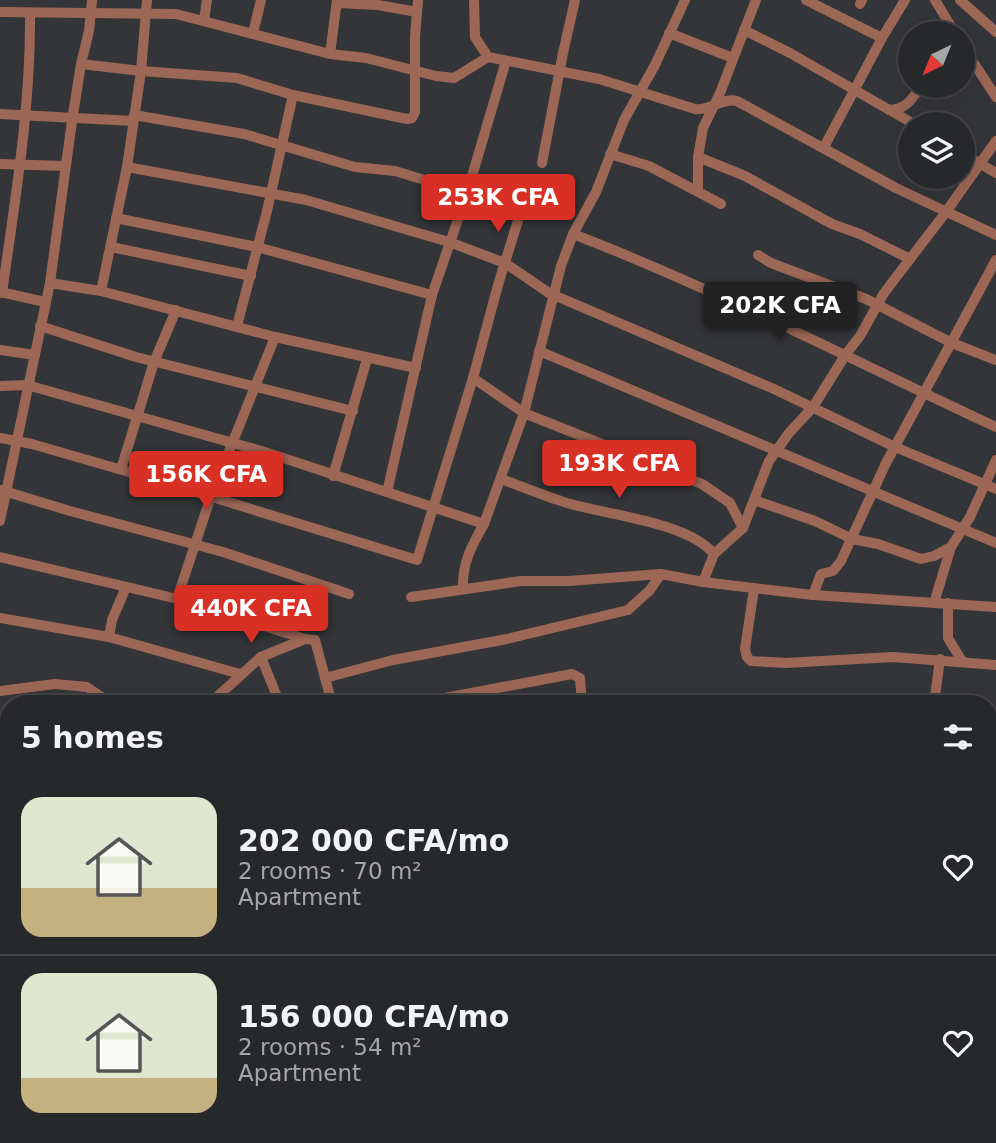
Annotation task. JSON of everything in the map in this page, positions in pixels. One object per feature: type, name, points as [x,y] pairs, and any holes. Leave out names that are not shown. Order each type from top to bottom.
[{"type":"street","points":[[49,0],[50,13]]},
{"type":"street","points":[[0,521],[3,490],[13,466],[27,385],[50,283],[72,117],[92,0]]},
{"type":"street","points":[[101,290],[127,167],[141,71],[147,0]]},
{"type":"street","points":[[204,20],[206,0]]},
{"type":"street","points":[[253,33],[261,0]]},
{"type":"street","points":[[80,64],[237,78],[293,95],[407,119],[412,118],[415,112],[418,0]]},
{"type":"street","points":[[474,0],[475,37],[488,57]]},
{"type":"street","points":[[542,163],[575,0]]},
{"type":"street","points":[[463,588],[462,575],[467,555],[484,524],[524,413],[552,294],[573,234],[596,192],[625,120],[655,65],[685,0]]},
{"type":"street","points":[[698,191],[698,157],[703,128],[755,0]]},
{"type":"street","points":[[806,0],[882,38]]},
{"type":"street","points":[[824,147],[905,0]]},
{"type":"street","points":[[935,0],[948,21]]},
{"type":"street","points":[[960,0],[996,32]]},
{"type":"street","points":[[330,54],[337,2],[378,5],[417,12]]},
{"type":"street","points":[[0,12],[176,14],[330,54],[366,58],[436,76],[454,78],[488,57],[641,91],[695,109],[713,107],[730,99],[824,147],[896,188],[996,235]]},
{"type":"street","points":[[30,13],[31,51],[26,114],[1,293],[45,302]]},
{"type":"street","points":[[744,30],[898,115]]},
{"type":"street","points":[[669,33],[733,58]]},
{"type":"street","points":[[387,492],[432,295],[467,192],[506,61]]},
{"type":"street","points":[[975,66],[996,97]]},
{"type":"street","points":[[237,326],[293,95]]},
{"type":"street","points":[[889,110],[898,109],[910,103],[913,98]]},
{"type":"street","points":[[0,114],[133,118],[244,134],[355,167],[395,171],[467,192]]},
{"type":"street","points":[[703,582],[714,554],[743,527],[769,461],[813,407],[860,336],[877,304],[996,141]]},
{"type":"street","points":[[610,154],[649,166],[721,204]]},
{"type":"street","points":[[698,157],[745,176],[832,224],[860,234],[910,259]]},
{"type":"street","points":[[975,161],[996,173]]},
{"type":"street","points":[[0,164],[65,166]]},
{"type":"street","points":[[127,167],[306,200],[449,243],[505,263],[552,294],[991,487]]},
{"type":"street","points":[[0,438],[121,469],[417,559],[520,214]]},
{"type":"street","points":[[116,218],[257,247],[432,295]]},
{"type":"street","points":[[573,234],[667,271],[996,427]]},
{"type":"street","points":[[111,247],[251,276]]},
{"type":"street","points":[[758,255],[771,263],[877,304],[952,343],[996,360]]},
{"type":"street","points":[[813,595],[821,574],[837,567],[895,447],[996,260]]},
{"type":"street","points":[[50,283],[101,290],[275,337],[416,368]]},
{"type":"street","points":[[121,469],[154,362],[176,310]]},
{"type":"street","points":[[40,326],[154,362],[353,411]]},
{"type":"street","points":[[177,599],[211,496],[275,337]]},
{"type":"street","points":[[0,351],[35,355]]},
{"type":"street","points":[[539,351],[996,543]]},
{"type":"street","points":[[333,476],[367,359]]},
{"type":"street","points":[[473,378],[524,413],[702,484],[730,503],[743,527]]},
{"type":"street","points":[[0,386],[27,385],[265,452],[484,524]]},
{"type":"street","points":[[934,603],[951,547],[991,487],[996,460]]},
{"type":"street","points":[[501,479],[568,503],[691,536],[701,541],[714,554]]},
{"type":"street","points":[[3,490],[194,544],[349,594]]},
{"type":"street","points":[[754,500],[815,521],[852,539],[878,544],[921,559],[951,547]]},
{"type":"street","points":[[0,557],[177,599],[315,640],[330,695]]},
{"type":"street","points":[[325,678],[393,660],[507,639],[628,610],[650,590],[661,574]]},
{"type":"street","points":[[411,597],[521,581],[569,581],[661,574],[703,582],[813,595],[996,607]]},
{"type":"street","points":[[109,637],[112,620],[127,587]]},
{"type":"street","points":[[754,589],[745,649],[751,661],[786,663],[893,657],[996,665]]},
{"type":"street","points":[[948,603],[948,638],[962,661]]},
{"type":"street","points":[[0,618],[109,637],[240,674]]},
{"type":"street","points":[[218,695],[261,657],[305,639]]},
{"type":"street","points":[[261,657],[276,695]]},
{"type":"street","points":[[935,695],[940,659]]},
{"type":"street","points":[[461,695],[572,674],[580,677],[581,695]]},
{"type":"street","points":[[0,691],[55,684],[88,687],[99,695]]}]
